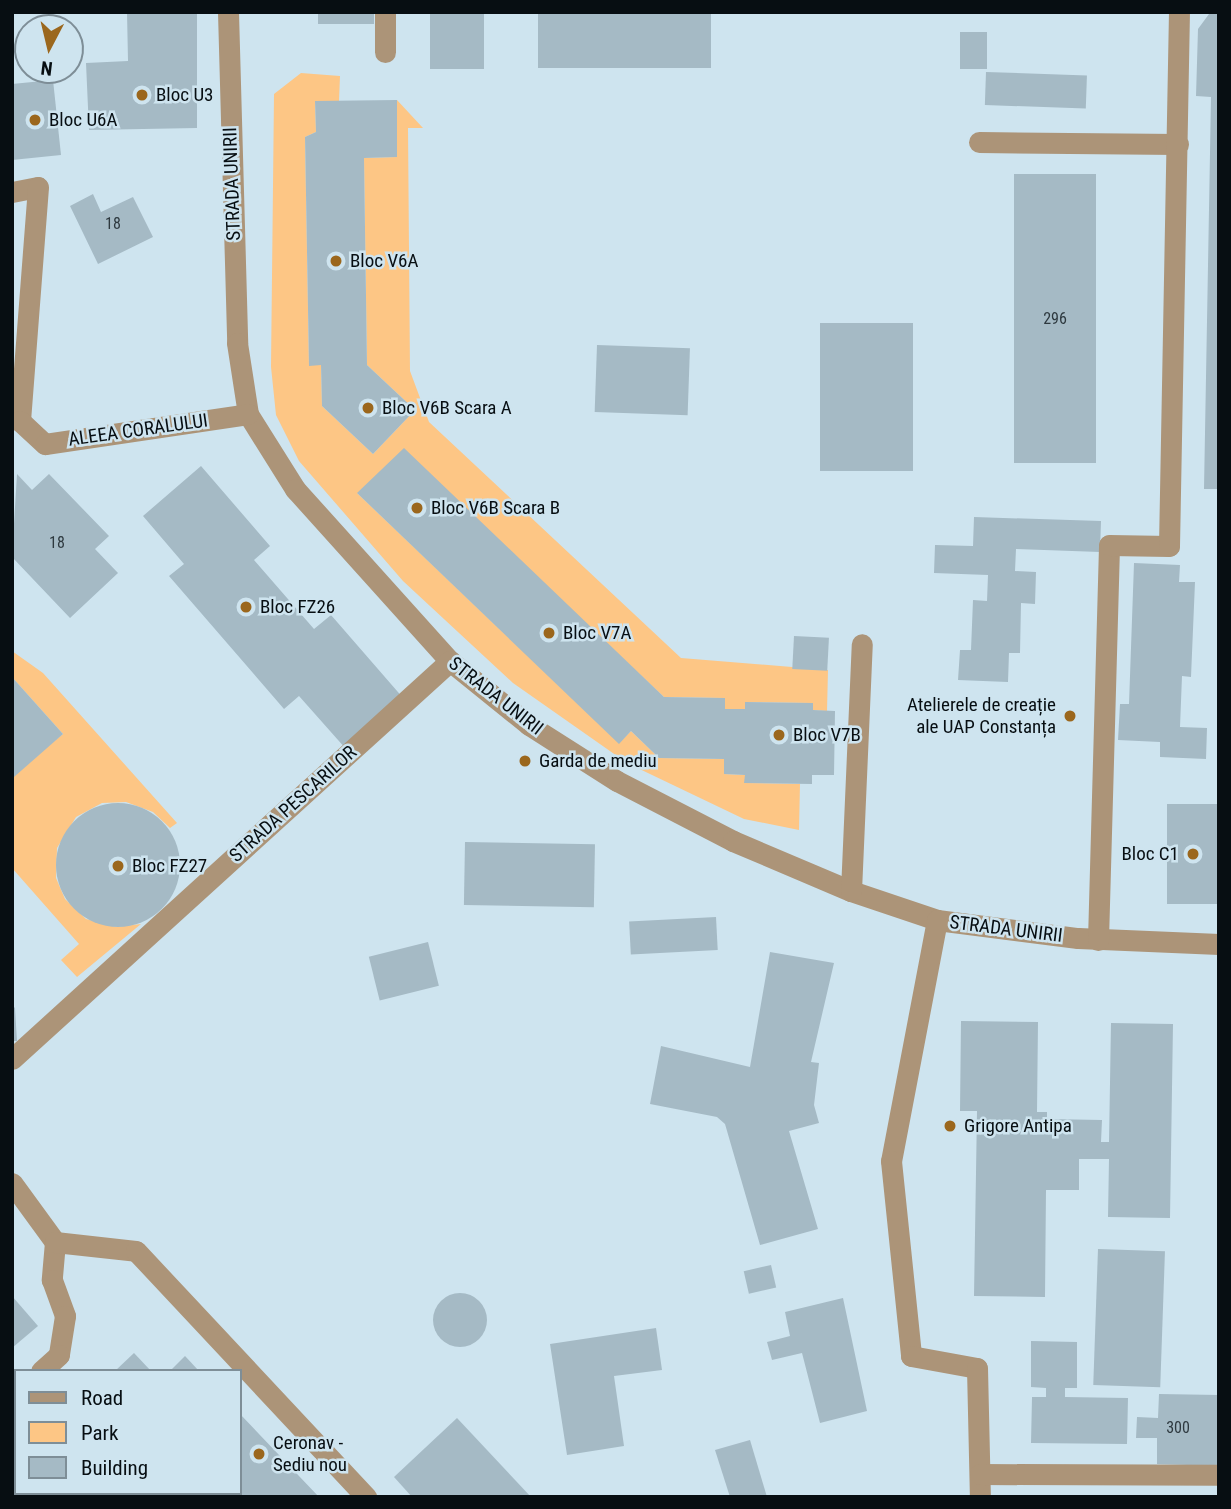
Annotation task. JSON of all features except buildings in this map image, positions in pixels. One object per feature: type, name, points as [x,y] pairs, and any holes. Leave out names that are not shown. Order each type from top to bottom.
[{"type":"street","name":"STRADA UNIRII","points":[[228,12],[237,343],[248,414],[295,489],[450,661],[529,725],[617,781],[733,841],[851,891],[937,920],[1098,940],[1219,944]]},
{"type":"street","points":[[385,12],[385,52]]},
{"type":"street","points":[[1098,940],[1109,545],[1169,546],[1179,12]]},
{"type":"street","points":[[979,142],[1178,144]]},
{"type":"street","name":"ALEEA CORALULUI","points":[[12,192],[38,187],[20,421],[45,444],[248,414]]},
{"type":"street","points":[[851,891],[862,643]]},
{"type":"street","name":"STRADA PESCARILOR","points":[[12,1059],[450,661]]},
{"type":"street","points":[[937,920],[891,1161],[911,1356],[977,1368],[980,1497]]},
{"type":"street","points":[[12,1183],[55,1242],[52,1279],[65,1316],[59,1355],[43,1369]]},
{"type":"street","points":[[55,1242],[136,1251],[366,1497]]},
{"type":"street","points":[[979,1474],[1217,1475]]},
{"type":"green space","points":[[301,73],[340,76],[339,101],[315,101],[316,132],[305,137],[309,365],[321,365],[322,406],[373,454],[415,410],[367,365],[364,158],[397,157],[397,100],[423,128],[408,128],[410,371],[429,422],[681,658],[828,670],[827,711],[813,710],[812,703],[746,702],[745,709],[725,709],[724,698],[664,697],[477,522],[357,493],[619,743],[631,731],[659,758],[724,759],[724,774],[745,775],[745,783],[800,784],[799,830],[744,819],[627,763],[513,683],[403,581],[299,461],[276,415],[271,367],[274,94]]},
{"type":"green space","points":[[12,651],[43,673],[177,823],[170,828],[153,812],[126,802],[102,803],[76,817],[57,848],[56,878],[65,899],[86,919],[116,927],[141,924],[77,977],[61,960],[79,944],[12,868],[12,775],[63,734],[12,677]]},
{"type":"place","name":"Bloc U3","points":[[142,95]]},
{"type":"place","name":"Bloc U6A","points":[[35,120]]},
{"type":"place","name":"Bloc V6A","points":[[336,261]]},
{"type":"place","name":"Bloc V6B Scara A","points":[[368,408]]},
{"type":"place","name":"Bloc V6B Scara B","points":[[417,508]]},
{"type":"place","name":"Bloc FZ26","points":[[246,607]]},
{"type":"place","name":"Bloc V7A","points":[[549,633]]},
{"type":"place","name":"Atelierele de creație ale UAP Constanța","points":[[1070,716]]},
{"type":"place","name":"Bloc V7B","points":[[779,735]]},
{"type":"place","name":"Garda de mediu","points":[[525,761]]},
{"type":"place","name":"Bloc C1","points":[[1193,854]]},
{"type":"place","name":"Bloc FZ27","points":[[118,866]]},
{"type":"place","name":"Grigore Antipa","points":[[950,1126]]},
{"type":"place","name":"Ceronav - Sediu nou","points":[[259,1454]]}]
